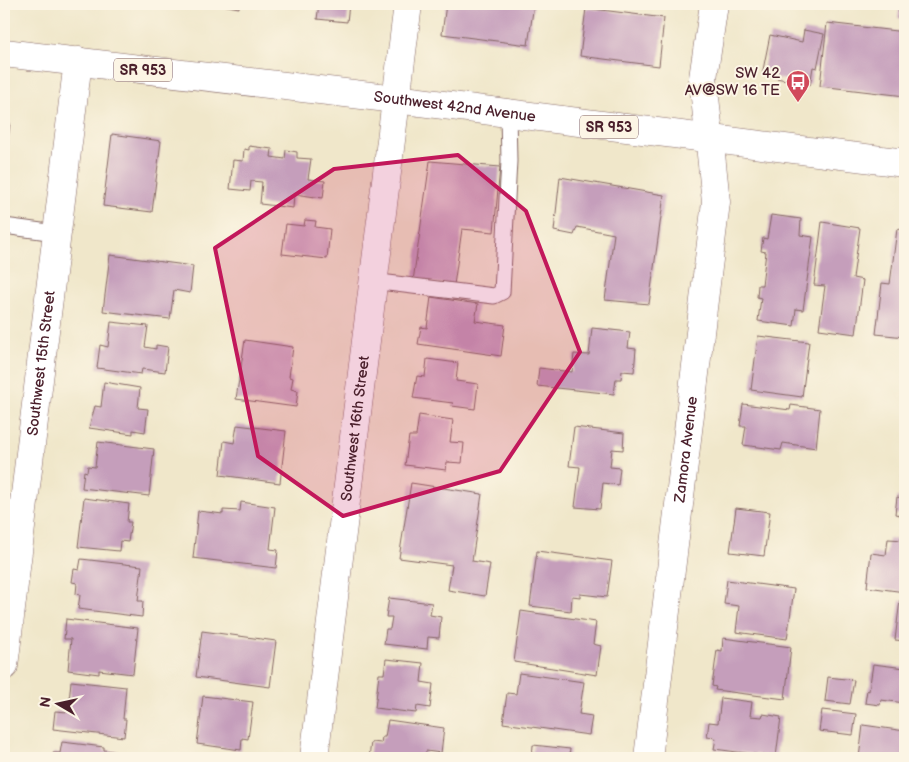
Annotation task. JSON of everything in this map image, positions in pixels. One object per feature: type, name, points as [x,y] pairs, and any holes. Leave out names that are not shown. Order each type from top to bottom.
[{"type":"street","name":"Southwest 16th Street","points":[[314,758],[408,4]]},
{"type":"street","name":"Zamora Avenue","points":[[648,758],[716,202],[703,78],[714,4]]},
{"type":"street","name":"Southwest 42nd Avenue","points":[[4,53],[396,99],[709,140],[905,163]]},
{"type":"street","name":"Southwest 15th Street","points":[[4,666],[78,61]]},
{"type":"lane","points":[[372,281],[494,296],[502,292],[509,161],[508,114]]},
{"type":"lane","points":[[4,226],[56,233]]},
{"type":"highlighted area","points":[[458,155],[526,211],[580,352],[500,471],[343,516],[258,456],[215,248],[334,169]]},
{"type":"building","points":[[217,4],[239,4],[239,8]]},
{"type":"building","points":[[319,4],[349,4],[347,22],[317,19]]},
{"type":"building","points":[[446,4],[534,4],[528,45],[442,34]]},
{"type":"building","points":[[900,4],[905,4],[905,19],[898,18]]},
{"type":"building","points":[[586,8],[664,18],[659,66],[580,56]]},
{"type":"building","points":[[827,23],[905,32],[905,96],[820,86]]},
{"type":"building","points":[[804,30],[824,34],[817,68],[813,67],[810,85],[762,75],[770,35],[802,42]]},
{"type":"building","points":[[4,122],[10,123],[5,163],[4,163]]},
{"type":"building","points":[[112,134],[161,141],[152,212],[103,206]]},
{"type":"building","points":[[249,146],[272,149],[271,157],[285,159],[286,150],[297,152],[297,158],[311,159],[308,179],[325,181],[323,198],[294,194],[293,208],[260,204],[262,182],[251,181],[250,191],[230,189],[233,160],[243,161],[244,149],[249,150]]},
{"type":"building","points":[[430,161],[500,167],[494,232],[462,229],[454,285],[413,281]]},
{"type":"building","points":[[560,177],[664,195],[649,304],[605,300],[614,234],[577,227],[574,235],[554,231]]},
{"type":"building","points":[[771,215],[801,219],[800,235],[813,237],[803,310],[796,309],[794,326],[758,321],[761,298],[757,297],[758,285],[762,285],[766,252],[761,251],[763,238],[767,239]]},
{"type":"building","points":[[305,220],[316,221],[315,227],[330,229],[327,259],[282,254],[286,224],[304,226]]},
{"type":"building","points":[[822,222],[860,228],[853,278],[863,280],[856,334],[819,329],[825,286],[814,285]]},
{"type":"building","points":[[897,229],[905,230],[905,337],[876,334],[882,283],[890,284]]},
{"type":"building","points":[[110,255],[193,266],[190,293],[174,290],[170,319],[103,311]]},
{"type":"building","points":[[431,297],[478,304],[475,321],[505,325],[501,356],[418,344],[421,327],[427,328]]},
{"type":"building","points":[[111,322],[148,326],[145,347],[156,349],[156,345],[168,347],[165,372],[142,369],[141,374],[97,368],[100,345],[108,347]]},
{"type":"building","points":[[592,328],[630,332],[628,348],[636,349],[634,372],[622,371],[621,379],[616,379],[614,394],[537,386],[539,368],[572,372],[574,354],[589,355]]},
{"type":"building","points":[[758,336],[809,342],[802,397],[751,390]]},
{"type":"building","points":[[245,340],[293,347],[289,377],[293,378],[291,389],[298,391],[296,407],[236,399]]},
{"type":"building","points":[[427,359],[458,363],[456,381],[478,384],[475,409],[452,406],[453,403],[413,398],[417,376],[425,377]]},
{"type":"building","points":[[104,382],[140,388],[138,408],[148,409],[145,432],[133,430],[133,434],[89,428],[95,406],[101,407]]},
{"type":"building","points":[[743,404],[790,410],[791,405],[820,409],[816,448],[783,443],[781,450],[743,445],[746,426],[740,426]]},
{"type":"building","points":[[419,415],[453,420],[450,442],[464,443],[462,463],[447,462],[446,470],[405,465],[409,436],[416,436]]},
{"type":"building","points":[[237,425],[286,431],[280,483],[220,475],[224,441],[234,443]]},
{"type":"building","points":[[574,427],[624,433],[623,450],[612,449],[610,467],[620,468],[618,485],[603,483],[600,509],[575,507],[580,467],[569,466]]},
{"type":"building","points":[[98,442],[154,449],[149,496],[82,488],[84,471],[87,472],[88,466],[95,467]]},
{"type":"building","points":[[903,467],[905,467],[905,489],[900,489]]},
{"type":"building","points":[[411,483],[482,494],[472,561],[490,564],[485,596],[448,590],[452,565],[399,558]]},
{"type":"building","points":[[904,492],[905,516],[895,514],[897,497],[903,498]]},
{"type":"building","points":[[84,498],[129,504],[127,522],[131,522],[128,542],[120,541],[119,551],[78,547]]},
{"type":"building","points":[[241,502],[275,507],[270,549],[278,550],[276,568],[193,558],[198,511],[223,514],[223,510],[240,511]]},
{"type":"building","points":[[736,508],[770,512],[764,556],[730,552]]},
{"type":"building","points":[[888,539],[905,540],[905,592],[867,587],[871,553],[886,555]]},
{"type":"building","points":[[537,551],[612,561],[607,597],[580,594],[580,597],[572,596],[571,611],[530,606]]},
{"type":"building","points":[[81,559],[142,566],[138,601],[143,601],[142,617],[78,609],[80,595],[76,594],[77,583],[72,582],[74,569],[79,570]]},
{"type":"building","points":[[727,580],[794,589],[787,639],[736,632],[739,606],[724,604]]},
{"type":"building","points":[[389,598],[432,603],[430,615],[441,617],[439,638],[428,637],[427,649],[384,644],[386,629],[390,629],[392,617],[386,617]]},
{"type":"building","points":[[900,600],[905,601],[905,641],[895,640]]},
{"type":"building","points":[[521,611],[596,622],[593,644],[601,646],[597,675],[514,662]]},
{"type":"building","points":[[66,619],[138,628],[133,674],[99,670],[99,674],[68,670],[71,639],[64,639]]},
{"type":"building","points":[[202,631],[276,641],[270,687],[196,677]]},
{"type":"building","points":[[723,638],[791,647],[785,699],[715,690],[716,687],[712,686],[717,650],[722,651]]},
{"type":"building","points":[[386,659],[423,663],[421,682],[433,684],[430,708],[417,706],[416,713],[375,708],[379,674],[384,674]]},
{"type":"building","points":[[873,664],[905,668],[905,703],[881,700],[880,705],[865,703],[867,690],[869,691]]},
{"type":"building","points":[[519,673],[584,682],[579,714],[592,716],[589,735],[503,723],[507,693],[516,694]]},
{"type":"building","points":[[828,677],[854,680],[850,704],[825,701]]},
{"type":"building","points":[[71,681],[126,687],[123,719],[126,719],[124,737],[53,729],[55,711],[68,712]]},
{"type":"building","points":[[203,696],[253,702],[248,739],[242,738],[241,750],[197,744]]},
{"type":"building","points":[[721,698],[752,702],[750,716],[762,717],[763,714],[781,717],[776,757],[714,749],[716,738],[707,737],[709,722],[718,723]]},
{"type":"building","points":[[822,710],[856,714],[853,735],[819,731]]},
{"type":"building","points":[[388,720],[444,728],[441,753],[426,751],[425,758],[369,758],[371,742],[381,743],[382,737],[385,737]]},
{"type":"building","points":[[863,725],[905,731],[905,758],[859,758]]},
{"type":"building","points":[[62,742],[104,747],[104,750],[119,752],[118,758],[53,758],[53,753],[60,753]]},
{"type":"building","points":[[533,745],[570,749],[569,758],[532,758]]},
{"type":"place","name":"SW 42 AV@SW 16 TE","points":[[798,103]]}]
